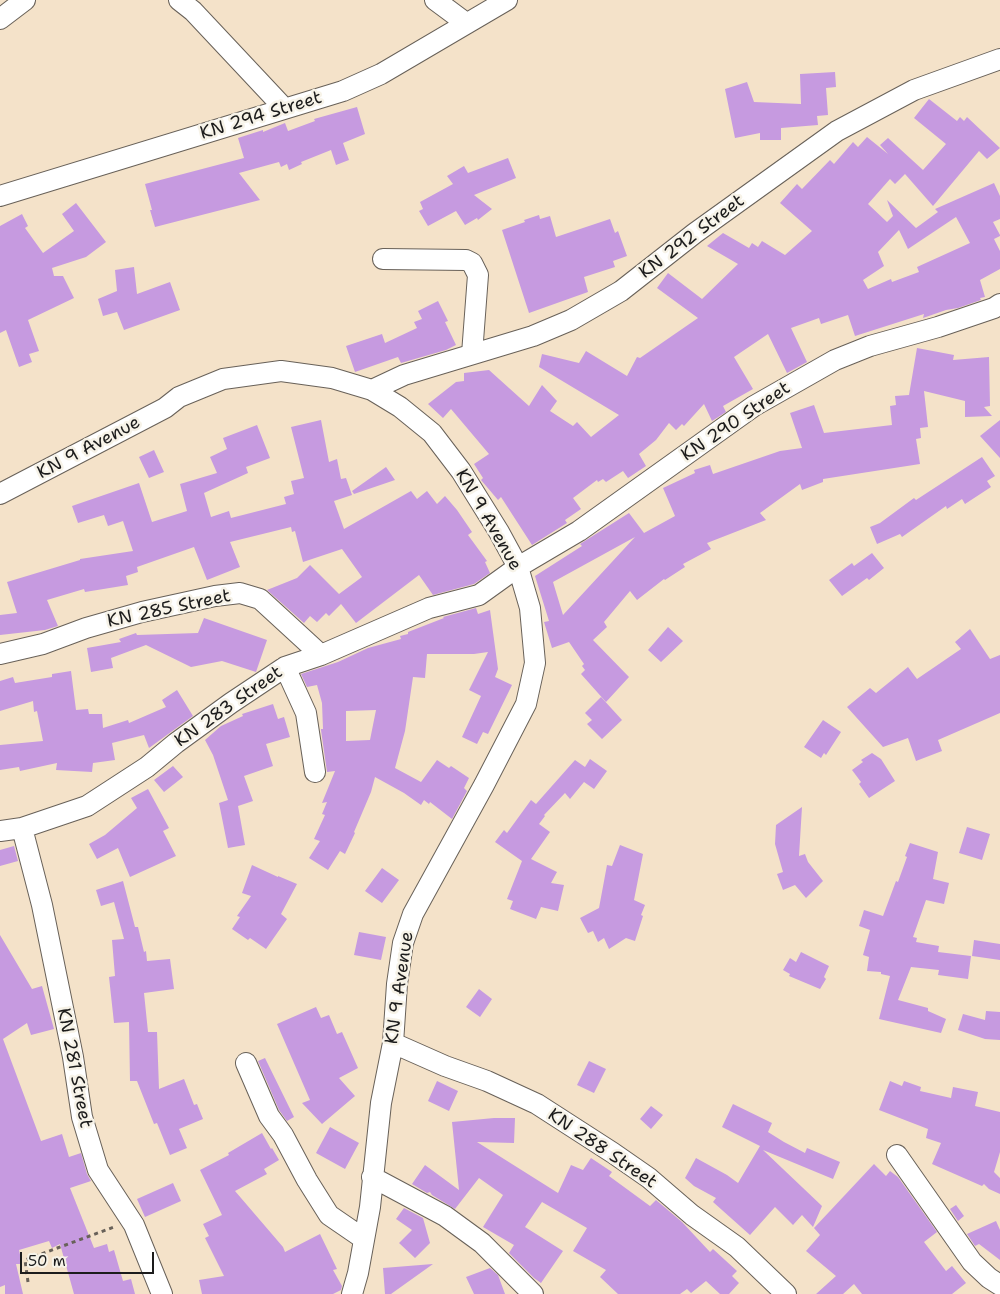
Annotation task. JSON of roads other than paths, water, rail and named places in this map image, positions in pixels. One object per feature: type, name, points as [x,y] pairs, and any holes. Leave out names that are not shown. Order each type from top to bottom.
[{"type":"street","points":[[0,19],[25,0]]},
{"type":"street","points":[[179,0],[192,11],[284,108]]},
{"type":"street","points":[[435,0],[466,23]]},
{"type":"street","name":"KN 294 Street","points":[[0,196],[343,91],[381,74],[507,0]]},
{"type":"street","name":"KN 292 Street","points":[[372,390],[404,375],[533,336],[571,320],[621,291],[695,233],[837,131],[914,90],[1000,59]]},
{"type":"street","points":[[383,259],[466,260],[476,267],[478,275],[472,354]]},
{"type":"street","name":"KN 290 Street","points":[[518,567],[579,531],[754,406],[835,360],[870,346],[938,327],[994,308],[1000,304]]},
{"type":"street","name":"KN 9 Avenue","points":[[0,494],[164,408],[179,397],[223,379],[281,372],[332,378],[372,390],[400,407],[432,433],[461,471],[499,532],[518,567],[530,608],[535,663],[526,704],[413,914],[403,943],[392,1043],[381,1103],[370,1207],[358,1274],[352,1294]]},
{"type":"street","name":"KN 283 Street","points":[[0,830],[22,828],[87,806],[147,767],[176,743],[231,703],[285,667],[321,655],[429,608],[479,595],[518,567]]},
{"type":"street","name":"KN 285 Street","points":[[0,654],[43,644],[86,628],[142,612],[215,596],[240,593],[260,599],[321,655]]},
{"type":"street","points":[[285,667],[306,713],[316,772]]},
{"type":"street","name":"KN 281 Street","points":[[22,828],[42,905],[73,1057],[82,1117],[98,1170],[131,1220],[162,1294]]},
{"type":"street","name":"KN 288 Street","points":[[392,1043],[487,1082],[544,1109],[648,1178],[737,1247],[786,1294]]},
{"type":"street","points":[[246,1063],[269,1116],[283,1135],[307,1180],[329,1215],[364,1238]]},
{"type":"street","points":[[896,1155],[972,1262],[989,1278],[1000,1285]]},
{"type":"street","points":[[372,1177],[445,1216],[482,1243],[533,1294]]}]
